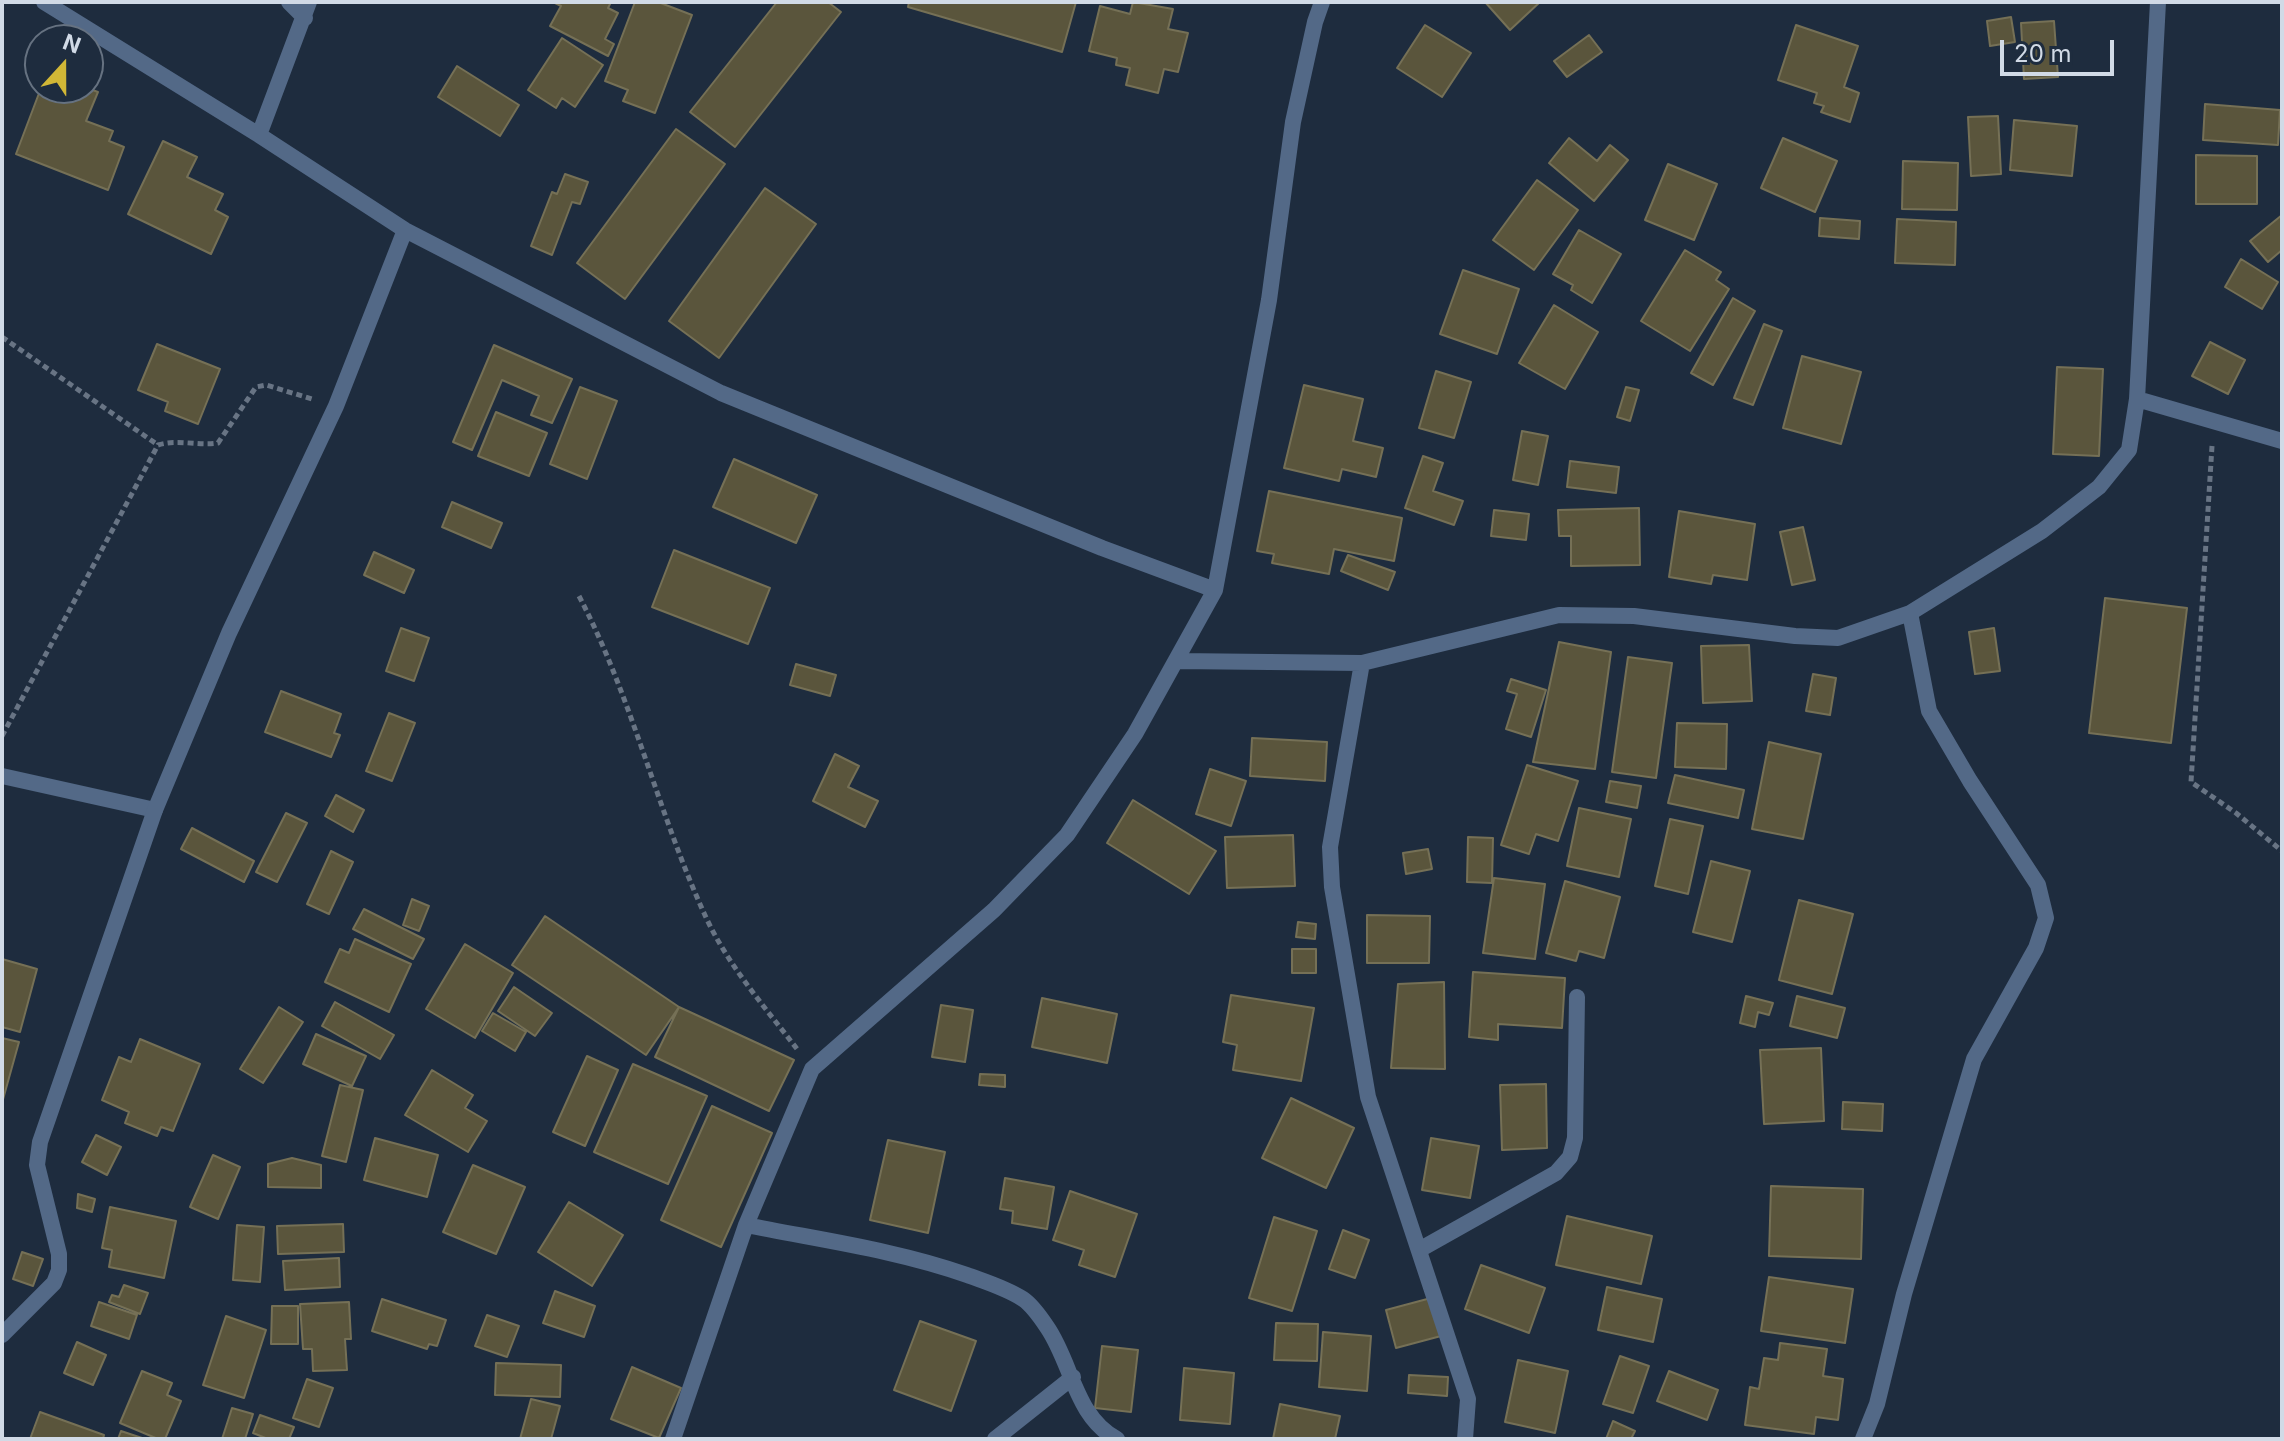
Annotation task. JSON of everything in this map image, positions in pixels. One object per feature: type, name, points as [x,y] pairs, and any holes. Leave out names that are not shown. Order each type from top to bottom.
[{"type":"street","points":[[44,2],[405,230],[721,393],[1102,548],[1215,590]]},
{"type":"street","points":[[259,135],[307,10],[289,2]]},
{"type":"street","points":[[673,1439],[746,1225],[812,1069],[994,910],[1067,835],[1135,734],[1215,590],[1269,300],[1293,122],[1322,2]]},
{"type":"street","points":[[1177,661],[1362,663],[1559,615],[1634,616],[1795,636],[1838,638],[1910,613],[2042,531],[2099,487],[2129,450],[2137,399],[2158,2]]},
{"type":"street","points":[[2,1335],[54,1283],[59,1270],[59,1254],[37,1165],[40,1142],[155,810],[229,633],[336,406],[405,230]]},
{"type":"street","points":[[2137,399],[2282,441]]},
{"type":"street","points":[[1863,1439],[1877,1404],[1904,1294],[1974,1059],[2036,948],[2046,918],[2038,885],[1970,781],[1929,711],[1910,613]]},
{"type":"street","points":[[1362,663],[1330,847],[1332,887],[1368,1097],[1468,1399],[1465,1439]]},
{"type":"street","points":[[2,776],[155,810]]},
{"type":"street","points":[[1419,1250],[1556,1173],[1570,1157],[1575,1138],[1577,997]]},
{"type":"street","points":[[746,1225],[925,1261],[996,1285],[1026,1301],[1048,1328],[1073,1377],[1087,1415],[1117,1439]]},
{"type":"street","points":[[995,1439],[1073,1377]]},
{"type":"path","points":[[2,337],[158,445]]},
{"type":"path","points":[[2,736],[158,445],[168,442],[218,443],[256,387],[266,385],[336,406]]},
{"type":"path","points":[[2214,420],[2191,782],[2236,813],[2282,851]]},
{"type":"path","points":[[579,596],[602,639],[660,805],[705,916],[745,982],[812,1069]]},
{"type":"building","points":[[553,2],[611,2],[608,8],[618,13],[605,39],[614,44],[608,56],[550,26],[561,6]]},
{"type":"building","points":[[635,2],[658,2],[692,15],[655,113],[623,101],[628,90],[605,81]]},
{"type":"building","points":[[777,2],[828,2],[841,12],[735,147],[690,112]]},
{"type":"building","points":[[909,2],[1076,2],[1062,52],[908,7]]},
{"type":"building","points":[[1133,2],[1173,9],[1168,29],[1188,33],[1178,72],[1164,69],[1158,93],[1126,85],[1130,68],[1116,65],[1117,58],[1089,51],[1100,6],[1130,14]]},
{"type":"building","points":[[1485,2],[1540,2],[1510,30]]},
{"type":"building","points":[[2011,17],[2015,42],[1990,46],[1987,21]]},
{"type":"building","points":[[2054,21],[2058,77],[2024,79],[2021,23]]},
{"type":"building","points":[[1425,25],[1471,53],[1442,97],[1397,68]]},
{"type":"building","points":[[1796,25],[1858,46],[1844,87],[1859,93],[1850,122],[1821,112],[1824,106],[1814,103],[1817,93],[1778,80]]},
{"type":"building","points":[[1589,35],[1602,52],[1567,77],[1554,61]]},
{"type":"building","points":[[562,38],[603,65],[575,107],[562,98],[556,108],[528,90]]},
{"type":"building","points":[[457,66],[519,105],[500,136],[438,97]]},
{"type":"building","points":[[35,104],[93,104],[86,121],[113,131],[109,141],[124,147],[108,190],[16,154]]},
{"type":"building","points":[[2205,104],[2280,110],[2278,145],[2203,140]]},
{"type":"building","points":[[1998,116],[2001,174],[1971,176],[1968,117]]},
{"type":"building","points":[[2014,120],[2077,126],[2072,176],[2010,170]]},
{"type":"building","points":[[676,129],[725,164],[625,299],[577,263]]},
{"type":"building","points":[[1569,138],[1597,161],[1610,145],[1628,160],[1594,201],[1549,163]]},
{"type":"building","points":[[1783,138],[1837,161],[1815,212],[1761,188]]},
{"type":"building","points":[[163,141],[197,157],[187,177],[223,194],[215,210],[228,217],[211,254],[128,214]]},
{"type":"building","points":[[2196,155],[2257,156],[2257,204],[2196,204]]},
{"type":"building","points":[[1903,161],[1958,163],[1957,210],[1902,209]]},
{"type":"building","points":[[1668,164],[1717,184],[1694,240],[1645,220]]},
{"type":"building","points":[[565,174],[588,182],[580,204],[572,202],[552,255],[531,246],[552,192],[557,194]]},
{"type":"building","points":[[1537,180],[1578,210],[1534,270],[1493,240]]},
{"type":"building","points":[[765,188],[816,224],[719,358],[669,321]]},
{"type":"building","points":[[2282,215],[2282,250],[2268,262],[2250,241]]},
{"type":"building","points":[[1820,218],[1860,221],[1859,239],[1819,236]]},
{"type":"building","points":[[1897,219],[1956,222],[1955,265],[1895,263]]},
{"type":"building","points":[[1579,230],[1621,254],[1592,303],[1571,290],[1573,285],[1553,274]]},
{"type":"building","points":[[1685,250],[1721,272],[1716,280],[1729,289],[1690,351],[1641,321]]},
{"type":"building","points":[[2241,259],[2278,282],[2262,309],[2225,287]]},
{"type":"building","points":[[1463,270],[1519,289],[1497,354],[1440,334]]},
{"type":"building","points":[[1733,298],[1755,311],[1713,385],[1691,373]]},
{"type":"building","points":[[1554,305],[1598,332],[1565,389],[1519,363]]},
{"type":"building","points":[[1764,324],[1782,331],[1753,405],[1734,398]]},
{"type":"building","points":[[2210,342],[2245,360],[2228,394],[2192,376]]},
{"type":"building","points":[[157,344],[220,369],[198,424],[165,411],[168,402],[138,390]]},
{"type":"building","points":[[494,345],[572,379],[552,423],[531,415],[539,396],[502,380],[472,450],[453,442]]},
{"type":"building","points":[[1802,356],[1861,372],[1841,444],[1783,428]]},
{"type":"building","points":[[2057,367],[2103,369],[2099,456],[2053,454]]},
{"type":"building","points":[[1436,371],[1471,382],[1454,438],[1419,428]]},
{"type":"building","points":[[1304,385],[1363,399],[1353,441],[1383,448],[1376,477],[1342,469],[1339,481],[1284,468]]},
{"type":"building","points":[[580,387],[617,401],[587,479],[550,464]]},
{"type":"building","points":[[1626,387],[1639,390],[1630,421],[1617,417]]},
{"type":"building","points":[[496,412],[547,433],[529,476],[478,456]]},
{"type":"building","points":[[1522,431],[1548,436],[1538,485],[1513,480]]},
{"type":"building","points":[[1423,456],[1443,463],[1433,491],[1463,501],[1454,525],[1405,508]]},
{"type":"building","points":[[734,459],[817,495],[796,543],[713,507]]},
{"type":"building","points":[[1570,461],[1619,467],[1616,493],[1567,487]]},
{"type":"building","points":[[1269,491],[1402,518],[1394,561],[1334,549],[1329,574],[1272,563],[1274,554],[1257,551]]},
{"type":"building","points":[[452,502],[502,523],[491,548],[442,527]]},
{"type":"building","points":[[1639,508],[1640,565],[1571,566],[1571,536],[1559,536],[1558,510]]},
{"type":"building","points":[[1494,510],[1529,514],[1526,540],[1491,536]]},
{"type":"building","points":[[1679,511],[1755,524],[1747,580],[1713,575],[1711,584],[1669,577]]},
{"type":"building","points":[[1803,527],[1815,580],[1792,585],[1780,532]]},
{"type":"building","points":[[674,550],[770,588],[748,644],[652,607]]},
{"type":"building","points":[[374,552],[414,570],[404,593],[364,575]]},
{"type":"building","points":[[1348,555],[1395,572],[1388,590],[1341,571]]},
{"type":"building","points":[[2105,598],[2187,608],[2171,743],[2089,733]]},
{"type":"building","points":[[401,628],[429,638],[414,681],[386,671]]},
{"type":"building","points":[[1994,628],[2000,671],[1975,674],[1969,632]]},
{"type":"building","points":[[1559,642],[1611,652],[1595,769],[1533,762]]},
{"type":"building","points":[[1749,645],[1752,701],[1703,703],[1701,646]]},
{"type":"building","points":[[1628,657],[1672,663],[1656,778],[1612,772]]},
{"type":"building","points":[[796,664],[836,675],[830,696],[790,685]]},
{"type":"building","points":[[1813,674],[1836,678],[1830,715],[1806,711]]},
{"type":"building","points":[[1511,679],[1546,690],[1531,737],[1506,729],[1517,694],[1507,691]]},
{"type":"building","points":[[281,691],[341,714],[334,733],[340,735],[331,757],[265,732]]},
{"type":"building","points":[[389,713],[415,723],[392,781],[366,771]]},
{"type":"building","points":[[1677,723],[1727,724],[1726,769],[1675,767]]},
{"type":"building","points":[[1252,738],[1327,742],[1325,781],[1250,776]]},
{"type":"building","points":[[1769,742],[1821,754],[1803,839],[1752,829]]},
{"type":"building","points":[[835,754],[859,766],[848,787],[878,801],[865,827],[813,801]]},
{"type":"building","points":[[1527,765],[1578,781],[1558,841],[1536,834],[1529,854],[1501,845]]},
{"type":"building","points":[[1210,769],[1246,781],[1231,826],[1196,814]]},
{"type":"building","points":[[1675,775],[1744,790],[1738,818],[1668,803]]},
{"type":"building","points":[[1610,781],[1641,786],[1637,808],[1606,802]]},
{"type":"building","points":[[336,795],[364,810],[353,832],[325,816]]},
{"type":"building","points":[[1133,800],[1216,851],[1189,894],[1107,843]]},
{"type":"building","points":[[1579,808],[1631,819],[1619,877],[1567,866]]},
{"type":"building","points":[[286,813],[307,823],[277,882],[256,872]]},
{"type":"building","points":[[1670,819],[1703,826],[1688,894],[1655,886]]},
{"type":"building","points":[[192,828],[254,861],[244,882],[181,849]]},
{"type":"building","points":[[1293,835],[1295,886],[1227,888],[1225,837]]},
{"type":"building","points":[[1468,837],[1493,838],[1492,883],[1467,882]]},
{"type":"building","points":[[1428,849],[1432,869],[1406,874],[1403,853]]},
{"type":"building","points":[[331,851],[353,862],[329,914],[307,904]]},
{"type":"building","points":[[1711,861],[1750,871],[1732,942],[1693,932]]},
{"type":"building","points":[[1494,878],[1545,884],[1535,959],[1483,953]]},
{"type":"building","points":[[1565,881],[1620,897],[1604,958],[1579,951],[1576,961],[1546,953]]},
{"type":"building","points":[[412,899],[429,906],[419,931],[403,925]]},
{"type":"building","points":[[1799,900],[1853,914],[1832,994],[1779,980]]},
{"type":"building","points":[[364,909],[424,939],[413,959],[353,929]]},
{"type":"building","points":[[1367,915],[1430,916],[1429,963],[1367,963]]},
{"type":"building","points":[[545,916],[679,1007],[646,1055],[512,965]]},
{"type":"building","points":[[1298,922],[1316,924],[1315,939],[1296,937]]},
{"type":"building","points":[[355,939],[411,964],[389,1012],[325,982],[340,949],[349,953]]},
{"type":"building","points":[[465,944],[513,973],[475,1038],[426,1009]]},
{"type":"building","points":[[1292,949],[1316,949],[1316,973],[1292,973]]},
{"type":"building","points":[[2,959],[37,969],[20,1032],[2,1027]]},
{"type":"building","points":[[1473,972],[1565,978],[1562,1028],[1498,1024],[1498,1040],[1469,1037]]},
{"type":"building","points":[[1444,982],[1445,1069],[1391,1068],[1398,984]]},
{"type":"building","points":[[514,987],[552,1013],[535,1036],[498,1011]]},
{"type":"building","points":[[1231,995],[1314,1008],[1301,1081],[1233,1070],[1237,1045],[1223,1042]]},
{"type":"building","points":[[1746,996],[1773,1003],[1769,1015],[1758,1012],[1755,1027],[1740,1023]]},
{"type":"building","points":[[1797,996],[1845,1008],[1837,1038],[1790,1026]]},
{"type":"building","points":[[1042,998],[1117,1014],[1107,1063],[1032,1047]]},
{"type":"building","points":[[335,1002],[394,1035],[380,1059],[322,1026]]},
{"type":"building","points":[[941,1005],[973,1010],[965,1062],[932,1057]]},
{"type":"building","points":[[279,1007],[303,1022],[263,1083],[240,1069]]},
{"type":"building","points":[[679,1007],[794,1060],[769,1111],[655,1057]]},
{"type":"building","points":[[493,1013],[526,1032],[515,1051],[482,1031]]},
{"type":"building","points":[[316,1034],[366,1056],[352,1086],[303,1064]]},
{"type":"building","points":[[2,1038],[19,1042],[2,1103]]},
{"type":"building","points":[[140,1039],[200,1064],[173,1131],[161,1127],[157,1136],[125,1123],[129,1112],[102,1100],[119,1057],[131,1062]]},
{"type":"building","points":[[1821,1048],[1824,1121],[1764,1124],[1760,1050]]},
{"type":"building","points":[[587,1056],[618,1070],[585,1146],[553,1132]]},
{"type":"building","points":[[633,1064],[707,1096],[668,1184],[594,1152]]},
{"type":"building","points":[[432,1070],[473,1095],[465,1108],[487,1121],[468,1152],[405,1115]]},
{"type":"building","points":[[980,1074],[1005,1075],[1005,1087],[979,1085]]},
{"type":"building","points":[[1546,1084],[1547,1148],[1502,1150],[1500,1085]]},
{"type":"building","points":[[340,1085],[363,1090],[346,1162],[322,1156]]},
{"type":"building","points":[[1291,1098],[1354,1128],[1326,1188],[1262,1158]]},
{"type":"building","points":[[1843,1102],[1883,1104],[1882,1131],[1842,1129]]},
{"type":"building","points":[[712,1106],[772,1133],[721,1247],[661,1220]]},
{"type":"building","points":[[96,1135],[121,1147],[107,1175],[82,1162]]},
{"type":"building","points":[[375,1138],[438,1155],[427,1197],[364,1180]]},
{"type":"building","points":[[1431,1138],[1479,1146],[1470,1198],[1422,1190]]},
{"type":"building","points":[[888,1140],[945,1152],[928,1233],[870,1220]]},
{"type":"building","points":[[213,1155],[240,1167],[218,1219],[190,1207]]},
{"type":"building","points":[[292,1158],[321,1165],[321,1188],[268,1187],[268,1164]]},
{"type":"building","points":[[473,1165],[525,1187],[496,1254],[443,1232]]},
{"type":"building","points":[[1005,1178],[1054,1187],[1047,1229],[1012,1223],[1013,1211],[1000,1209]]},
{"type":"building","points":[[1771,1186],[1863,1189],[1861,1259],[1769,1256]]},
{"type":"building","points":[[1070,1191],[1137,1214],[1115,1277],[1079,1265],[1084,1250],[1053,1240]]},
{"type":"building","points":[[78,1194],[95,1199],[92,1212],[77,1208]]},
{"type":"building","points":[[569,1202],[623,1235],[592,1286],[538,1252]]},
{"type":"building","points":[[110,1207],[176,1221],[164,1278],[109,1267],[112,1250],[102,1248]]},
{"type":"building","points":[[1567,1216],[1652,1236],[1641,1284],[1556,1265]]},
{"type":"building","points":[[1274,1217],[1317,1231],[1292,1311],[1249,1298]]},
{"type":"building","points":[[343,1224],[344,1252],[278,1254],[277,1226]]},
{"type":"building","points":[[237,1225],[264,1227],[260,1282],[233,1280]]},
{"type":"building","points":[[1343,1230],[1369,1240],[1355,1278],[1329,1269]]},
{"type":"building","points":[[22,1252],[43,1259],[33,1286],[13,1279]]},
{"type":"building","points":[[339,1258],[340,1287],[285,1290],[283,1261]]},
{"type":"building","points":[[1481,1265],[1545,1288],[1529,1333],[1465,1309]]},
{"type":"building","points":[[1769,1277],[1853,1289],[1845,1343],[1761,1331]]},
{"type":"building","points":[[124,1285],[148,1293],[140,1314],[109,1302],[112,1295],[119,1297]]},
{"type":"building","points":[[1607,1287],[1662,1299],[1653,1342],[1598,1330]]},
{"type":"building","points":[[555,1291],[595,1306],[584,1337],[543,1323]]},
{"type":"building","points":[[1431,1298],[1441,1336],[1396,1348],[1386,1310]]},
{"type":"building","points":[[382,1299],[446,1320],[437,1346],[429,1344],[427,1349],[372,1331]]},
{"type":"building","points":[[99,1302],[137,1315],[129,1339],[91,1326]]},
{"type":"building","points":[[349,1302],[351,1339],[345,1339],[347,1370],[313,1371],[312,1349],[303,1349],[300,1304]]},
{"type":"building","points":[[272,1306],[298,1306],[298,1344],[271,1344]]},
{"type":"building","points":[[487,1315],[519,1326],[507,1357],[475,1346]]},
{"type":"building","points":[[226,1316],[266,1330],[244,1398],[203,1385]]},
{"type":"building","points":[[920,1321],[976,1341],[951,1411],[894,1390]]},
{"type":"building","points":[[1276,1323],[1318,1324],[1317,1361],[1274,1360]]},
{"type":"building","points":[[1323,1332],[1371,1336],[1367,1391],[1319,1387]]},
{"type":"building","points":[[77,1342],[106,1355],[93,1385],[64,1373]]},
{"type":"building","points":[[1780,1343],[1827,1349],[1823,1376],[1843,1379],[1838,1420],[1816,1417],[1814,1434],[1745,1425],[1750,1387],[1759,1389],[1764,1358],[1778,1360]]},
{"type":"building","points":[[1102,1346],[1138,1350],[1131,1412],[1095,1408]]},
{"type":"building","points":[[1620,1356],[1649,1366],[1633,1413],[1603,1404]]},
{"type":"building","points":[[1518,1360],[1568,1371],[1555,1433],[1505,1422]]},
{"type":"building","points":[[496,1363],[561,1365],[560,1397],[495,1395]]},
{"type":"building","points":[[632,1367],[681,1388],[659,1438],[611,1419]]},
{"type":"building","points":[[1184,1368],[1234,1373],[1230,1424],[1180,1420]]},
{"type":"building","points":[[142,1371],[172,1383],[167,1395],[181,1401],[165,1439],[120,1423]]},
{"type":"building","points":[[1669,1371],[1718,1390],[1707,1420],[1657,1401]]},
{"type":"building","points":[[1409,1375],[1448,1377],[1447,1396],[1408,1393]]},
{"type":"building","points":[[307,1379],[333,1388],[319,1427],[293,1418]]},
{"type":"building","points":[[531,1399],[560,1406],[551,1439],[520,1439]]},
{"type":"building","points":[[1280,1404],[1340,1416],[1335,1439],[1273,1439]]},
{"type":"building","points":[[232,1408],[253,1414],[245,1439],[222,1439]]},
{"type":"building","points":[[40,1412],[104,1435],[103,1439],[30,1439]]},
{"type":"building","points":[[260,1415],[294,1427],[289,1439],[268,1439],[253,1433]]},
{"type":"building","points":[[1613,1421],[1635,1431],[1631,1439],[1606,1439]]},
{"type":"building","points":[[121,1431],[142,1438],[142,1439],[118,1439]]}]
